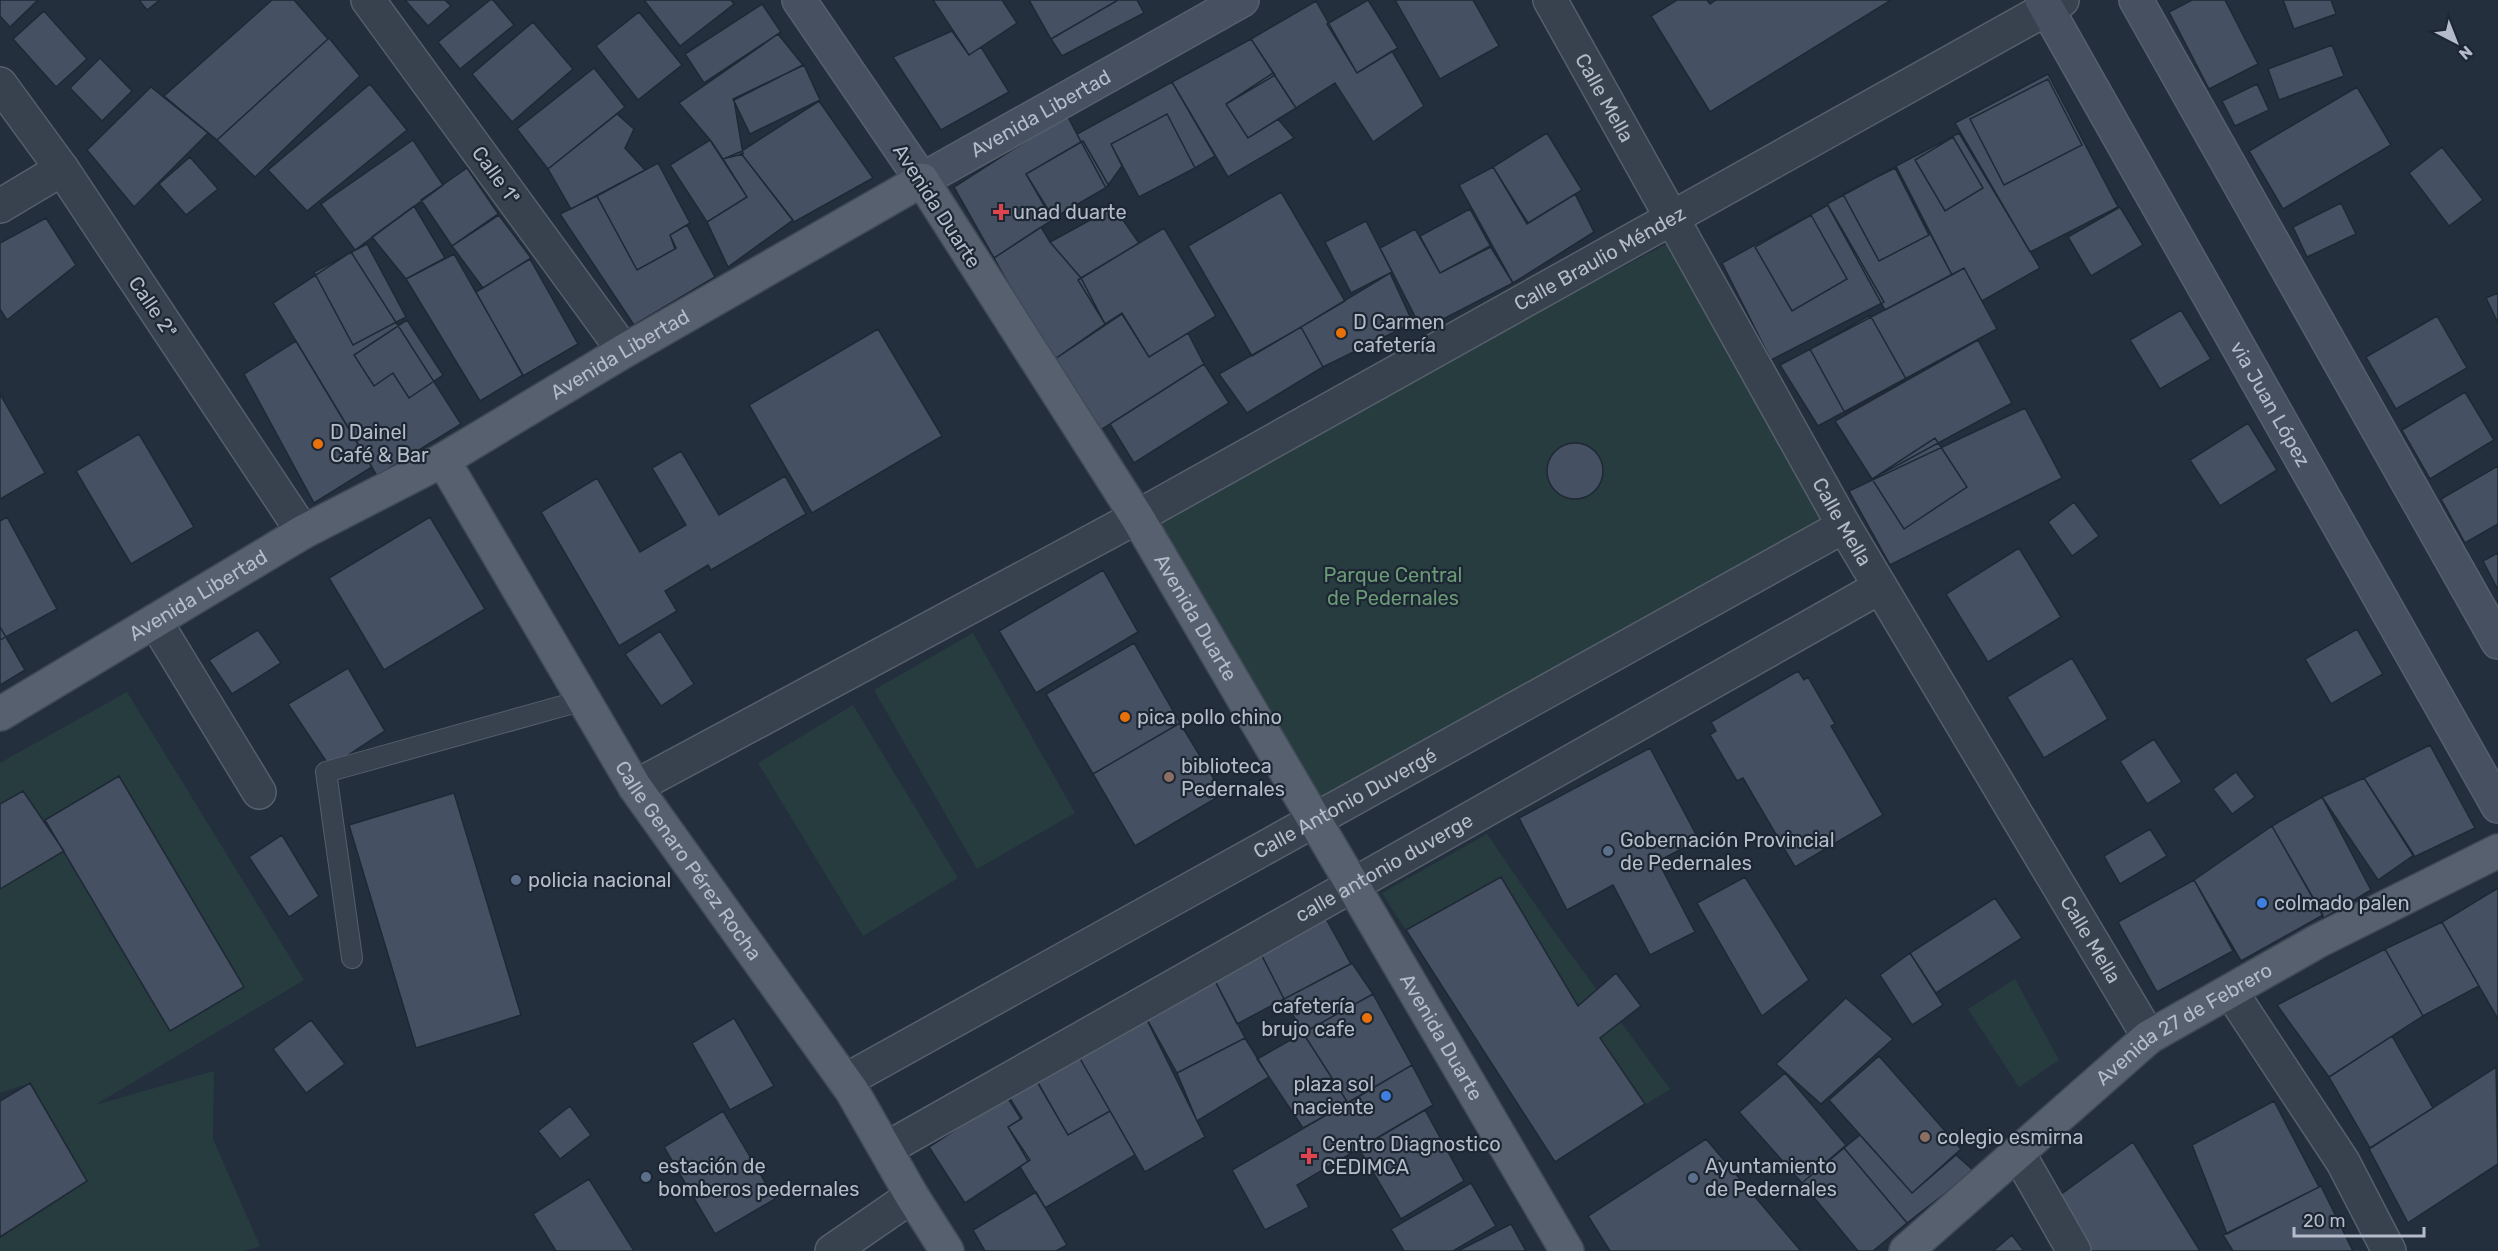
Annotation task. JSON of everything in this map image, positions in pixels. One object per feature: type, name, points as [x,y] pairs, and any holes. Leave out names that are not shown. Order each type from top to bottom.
[{"type":"main road","name":"Avenida Duarte","points":[[799,0],[922,180],[1137,517],[1567,1251]]},
{"type":"main road","name":"Avenida Libertad","points":[[0,714],[303,532],[443,460],[624,351],[1242,0]]},
{"type":"main road","points":[[2136,0],[2498,642]]},
{"type":"main road","name":"via Juan López","points":[[2050,3],[2498,806]]},
{"type":"main road","name":"Calle Genaro Pérez Rocha","points":[[443,460],[635,787],[845,1081],[947,1251]]},
{"type":"main road","name":"Avenida 27 de Febrero","points":[[1906,1251],[2149,1037],[2318,941],[2498,851]]},
{"type":"street","name":"Calle 1ª","points":[[368,0],[624,351]]},
{"type":"street","name":"Calle Mella","points":[[1550,0],[1844,526],[2149,1037]]},
{"type":"street","name":"Calle Braulio Méndez","points":[[635,787],[1137,517],[2050,3]]},
{"type":"street","name":"Calle 2ª","points":[[0,84],[62,169],[303,532]]},
{"type":"street","points":[[0,206],[62,169]]},
{"type":"street","name":"Calle Antonio Duvergé","points":[[845,1081],[1844,526]]},
{"type":"street","name":"calle antonio duverge","points":[[886,1149],[1880,587]]},
{"type":"street","points":[[154,621],[259,792]]},
{"type":"street","points":[[2231,992],[2343,1162],[2389,1251]]},
{"type":"street","points":[[2018,1153],[2074,1251]]},
{"type":"street","points":[[832,1251],[912,1196]]},
{"type":"lane","points":[[352,958],[326,772],[584,700]]},
{"type":"green space","name":"Parque Central de Pedernales","points":[[1676,239],[1833,523],[1332,832],[1143,519]]},
{"type":"green space","points":[[973,633],[1075,813],[977,869],[874,690]]},
{"type":"green space","points":[[127,692],[304,980],[95,1105],[214,1071],[213,1139],[260,1246],[244,1251],[0,1251],[0,1237],[87,1180],[30,1083],[0,1093],[0,763]]},
{"type":"green space","points":[[853,705],[958,878],[863,936],[758,763]]},
{"type":"green space","points":[[1487,834],[1548,923],[1670,1089],[1555,1162],[1382,893]]},
{"type":"green space","points":[[2015,979],[2059,1060],[2019,1087],[1968,1009]]},
{"type":"building","points":[[0,0],[38,0],[10,27],[0,16]]},
{"type":"building","points":[[139,0],[160,0],[147,10]]},
{"type":"building","points":[[272,0],[294,0],[328,39],[217,140],[164,96]]},
{"type":"building","points":[[405,0],[445,0],[451,6],[428,26]]},
{"type":"building","points":[[490,0],[493,0],[514,25],[460,69],[438,42]]},
{"type":"building","points":[[644,0],[731,0],[734,4],[680,46]]},
{"type":"building","points":[[933,0],[1002,0],[1017,23],[969,55]]},
{"type":"building","points":[[1029,0],[1118,0],[1051,39]]},
{"type":"building","points":[[1118,0],[1137,0],[1144,13],[1062,56],[1051,39]]},
{"type":"building","points":[[1368,0],[1398,48],[1357,73],[1327,24]]},
{"type":"building","points":[[1395,0],[1473,0],[1499,46],[1440,79]]},
{"type":"building","points":[[1677,0],[1707,0],[1710,4],[1716,0],[1891,0],[1710,112],[1651,16]]},
{"type":"building","points":[[2192,0],[2225,0],[2258,64],[2209,89],[2169,12]]},
{"type":"building","points":[[2283,0],[2331,0],[2336,14],[2294,29]]},
{"type":"building","points":[[1316,1],[1357,73],[1392,51],[1424,106],[1373,142],[1335,83],[1296,108],[1251,39]]},
{"type":"building","points":[[762,4],[781,32],[704,83],[685,54]]},
{"type":"building","points":[[44,11],[87,59],[56,87],[13,39]]},
{"type":"building","points":[[639,12],[682,65],[638,100],[596,46]]},
{"type":"building","points":[[533,22],[573,69],[512,122],[472,74]]},
{"type":"building","points":[[952,31],[969,55],[981,47],[1009,92],[941,130],[893,57]]},
{"type":"building","points":[[778,34],[803,65],[734,100],[743,154],[723,159],[679,103]]},
{"type":"building","points":[[329,38],[360,76],[255,177],[217,140]]},
{"type":"building","points":[[1251,39],[1275,75],[1226,104],[1248,138],[1278,119],[1294,138],[1228,177],[1172,82]]},
{"type":"building","points":[[2332,45],[2344,76],[2279,100],[2268,69]]},
{"type":"building","points":[[100,58],[132,91],[102,121],[70,88]]},
{"type":"building","points":[[804,65],[820,100],[750,134],[733,99]]},
{"type":"building","points":[[594,68],[625,107],[548,169],[517,129]]},
{"type":"building","points":[[1273,73],[1296,108],[1248,138],[1226,104]]},
{"type":"building","points":[[2048,74],[2118,207],[2030,252],[1955,123]]},
{"type":"building","points":[[2048,79],[2082,145],[2004,185],[1970,119]]},
{"type":"building","points":[[1172,82],[1215,156],[1195,168],[1167,114],[1111,144],[1122,166],[1106,188],[1077,134]]},
{"type":"building","points":[[370,84],[407,130],[307,211],[268,170]]},
{"type":"building","points":[[2257,84],[2269,110],[2235,126],[2222,101]]},
{"type":"building","points":[[151,87],[208,133],[134,207],[87,150]]},
{"type":"building","points":[[2357,87],[2391,145],[2283,209],[2249,151]]},
{"type":"building","points":[[819,101],[873,178],[794,222],[740,152]]},
{"type":"building","points":[[617,114],[634,129],[625,148],[645,170],[571,209],[548,169]]},
{"type":"building","points":[[1167,114],[1195,168],[1139,197],[1111,144]]},
{"type":"building","points":[[1067,115],[1081,142],[1026,174],[1054,219],[994,258],[954,187]]},
{"type":"building","points":[[1547,133],[1582,190],[1527,224],[1493,167]]},
{"type":"building","points":[[1959,133],[2040,268],[1982,301],[1964,268],[1952,275],[1896,166]]},
{"type":"building","points":[[1953,137],[1983,188],[1945,211],[1915,160]]},
{"type":"building","points":[[413,140],[443,185],[355,250],[321,204]]},
{"type":"building","points":[[710,140],[747,197],[707,222],[670,165]]},
{"type":"building","points":[[1083,141],[1109,186],[1052,219],[1026,174]]},
{"type":"building","points":[[2442,147],[2483,200],[2449,226],[2409,173]]},
{"type":"building","points":[[740,152],[793,220],[728,267],[707,222],[747,197],[723,159]]},
{"type":"building","points":[[190,157],[218,189],[186,215],[159,184]]},
{"type":"building","points":[[658,163],[690,223],[670,235],[675,249],[637,270],[597,196]]},
{"type":"building","points":[[1493,167],[1528,223],[1575,194],[1594,232],[1513,283],[1459,185]]},
{"type":"building","points":[[1895,167],[1952,275],[1885,310],[1827,204]]},
{"type":"building","points":[[467,168],[499,215],[452,246],[421,200]]},
{"type":"building","points":[[1895,168],[1929,235],[1879,261],[1843,194]]},
{"type":"building","points":[[1281,192],[1345,301],[1252,356],[1188,246]]},
{"type":"building","points":[[597,196],[637,270],[675,249],[670,235],[687,225],[715,277],[634,325],[560,214]]},
{"type":"building","points":[[2341,203],[2356,234],[2307,257],[2293,227]]},
{"type":"building","points":[[1828,205],[1884,302],[1771,360],[1722,263]]},
{"type":"building","points":[[414,206],[445,258],[406,279],[372,237]]},
{"type":"building","points":[[1114,207],[1139,243],[1081,278],[1050,242]]},
{"type":"building","points":[[2120,207],[2143,245],[2091,276],[2068,237]]},
{"type":"building","points":[[1470,209],[1491,247],[1440,273],[1420,236]]},
{"type":"building","points":[[498,214],[531,258],[483,288],[452,246]]},
{"type":"building","points":[[1811,215],[1847,279],[1792,311],[1755,247]]},
{"type":"building","points":[[46,218],[76,265],[7,320],[0,309],[0,243]]},
{"type":"building","points":[[1366,221],[1392,272],[1351,293],[1325,242]]},
{"type":"building","points":[[1041,227],[1050,242],[1081,278],[1105,324],[1052,361],[994,258]]},
{"type":"building","points":[[1164,228],[1216,316],[1149,357],[1122,313],[1105,324],[1078,280]]},
{"type":"building","points":[[1415,229],[1440,273],[1490,246],[1513,283],[1422,330],[1380,248]]},
{"type":"building","points":[[367,244],[406,317],[353,345],[314,272]]},
{"type":"building","points":[[351,252],[461,424],[377,476],[273,303]]},
{"type":"building","points":[[454,254],[523,375],[480,401],[406,279]]},
{"type":"building","points":[[530,259],[578,344],[523,376],[476,292]]},
{"type":"building","points":[[1964,268],[1997,329],[1818,426],[1780,365]]},
{"type":"building","points":[[1390,273],[1413,323],[1323,367],[1301,327]]},
{"type":"building","points":[[2498,293],[2498,323],[2486,298]]},
{"type":"building","points":[[2181,310],[2211,359],[2160,389],[2130,340]]},
{"type":"building","points":[[1122,314],[1149,357],[1188,333],[1204,364],[1096,433],[1052,361]]},
{"type":"building","points":[[1870,315],[1906,379],[1845,413],[1810,349]]},
{"type":"building","points":[[2437,316],[2467,368],[2396,409],[2366,357]]},
{"type":"building","points":[[407,320],[443,375],[409,398],[393,373],[374,386],[354,355]]},
{"type":"building","points":[[1301,327],[1323,367],[1247,413],[1219,374]]},
{"type":"building","points":[[878,329],[942,436],[812,513],[749,405]]},
{"type":"building","points":[[1978,340],[2012,403],[1872,479],[1835,421]]},
{"type":"building","points":[[296,341],[372,467],[314,503],[244,374]]},
{"type":"building","points":[[1204,364],[1229,403],[1134,463],[1110,424]]},
{"type":"building","points":[[2465,392],[2494,440],[2430,479],[2402,430]]},
{"type":"building","points":[[0,394],[45,473],[0,499]]},
{"type":"building","points":[[2025,408],[2062,478],[1890,565],[1849,491]]},
{"type":"building","points":[[2248,423],[2277,470],[2220,506],[2190,460]]},
{"type":"building","points":[[139,434],[194,527],[131,564],[76,471]]},
{"type":"building","points":[[1935,438],[1967,487],[1904,529],[1872,479]]},
{"type":"building","points":[[1570,443],[1580,443],[1595,451],[1601,460],[1603,471],[1601,482],[1595,491],[1580,499],[1570,499],[1559,494],[1552,487],[1547,476],[1547,466],[1552,455],[1559,448]]},
{"type":"building","points":[[681,451],[719,515],[785,476],[806,514],[711,570],[708,565],[665,591],[677,611],[619,646],[541,512],[597,478],[640,552],[686,525],[652,468]]},
{"type":"building","points":[[2498,466],[2498,524],[2465,543],[2441,499]]},
{"type":"building","points":[[2074,502],[2099,536],[2072,556],[2048,522]]},
{"type":"building","points":[[7,517],[57,609],[0,640],[0,521]]},
{"type":"building","points":[[430,517],[485,609],[384,670],[329,578]]},
{"type":"building","points":[[2019,548],[2061,617],[1988,662],[1946,594]]},
{"type":"building","points":[[2498,553],[2498,590],[2483,561]]},
{"type":"building","points":[[1103,570],[1138,632],[1036,693],[999,631]]},
{"type":"building","points":[[0,627],[25,670],[0,685]]},
{"type":"building","points":[[2357,629],[2383,674],[2331,704],[2305,659]]},
{"type":"building","points":[[258,630],[281,663],[232,694],[209,660]]},
{"type":"building","points":[[660,631],[694,684],[661,706],[625,654]]},
{"type":"building","points":[[1134,643],[1180,723],[1093,774],[1046,694]]},
{"type":"building","points":[[2072,658],[2108,719],[2044,758],[2007,697]]},
{"type":"building","points":[[348,668],[385,731],[330,767],[288,704]]},
{"type":"building","points":[[1798,671],[1804,680],[1808,677],[1835,724],[1831,726],[1883,815],[1795,867],[1743,778],[1737,781],[1710,735],[1716,731],[1711,722]]},
{"type":"building","points":[[1180,723],[1223,794],[1135,846],[1093,774]]},
{"type":"building","points":[[2154,739],[2182,782],[2147,804],[2120,761]]},
{"type":"building","points":[[2430,745],[2475,828],[2414,857],[2364,778]]},
{"type":"building","name":"Gobernación Provincial de Pedernales","points":[[1650,748],[1699,840],[1658,861],[1695,932],[1650,955],[1613,885],[1567,910],[1519,818]]},
{"type":"building","points":[[2236,772],[2255,797],[2232,814],[2213,789]]},
{"type":"building","points":[[119,776],[244,987],[170,1031],[45,820]]},
{"type":"building","points":[[2364,778],[2414,855],[2378,880],[2322,797]]},
{"type":"building","points":[[23,791],[64,851],[0,889],[0,804]]},
{"type":"building","points":[[454,793],[521,1015],[416,1048],[349,825]]},
{"type":"building","points":[[2322,797],[2371,890],[2324,918],[2272,826]]},
{"type":"building","points":[[2272,826],[2323,915],[2241,961],[2194,880]]},
{"type":"building","points":[[2150,829],[2167,856],[2120,884],[2104,856]]},
{"type":"building","points":[[282,835],[319,896],[289,917],[249,857]]},
{"type":"building","points":[[1501,877],[1578,1006],[1616,973],[1641,1006],[1600,1038],[1645,1104],[1555,1162],[1406,930]]},
{"type":"building","points":[[1745,877],[1809,980],[1762,1016],[1697,903]]},
{"type":"building","points":[[2194,880],[2233,951],[2157,992],[2118,922]]},
{"type":"building","points":[[2498,888],[2498,1019],[2442,922]]},
{"type":"building","points":[[1995,898],[2022,938],[1936,993],[1910,953]]},
{"type":"building","points":[[1325,917],[1351,964],[1284,999],[1259,950]]},
{"type":"building","points":[[2442,922],[2479,986],[2423,1016],[2385,949]]},
{"type":"building","points":[[2385,949],[2423,1016],[2329,1077],[2277,1005]]},
{"type":"building","points":[[1259,950],[1284,999],[1237,1024],[1212,975]]},
{"type":"building","points":[[1910,953],[1943,1005],[1912,1025],[1880,975]]},
{"type":"building","points":[[1352,963],[1373,994],[1303,1033],[1284,999]]},
{"type":"building","points":[[1212,975],[1245,1038],[1177,1073],[1143,1012]]},
{"type":"building","points":[[1373,994],[1412,1065],[1348,1103],[1303,1033]]},
{"type":"building","points":[[1846,998],[1893,1039],[1821,1104],[1776,1064]]},
{"type":"building","points":[[1143,1012],[1205,1137],[1145,1172],[1074,1048]]},
{"type":"building","points":[[734,1018],[774,1086],[730,1110],[692,1043]]},
{"type":"building","points":[[311,1020],[345,1064],[306,1093],[273,1049]]},
{"type":"building","points":[[1303,1033],[1348,1103],[1303,1128],[1257,1059]]},
{"type":"building","points":[[2392,1036],[2433,1108],[2370,1148],[2329,1077]]},
{"type":"building","points":[[1245,1038],[1269,1077],[1197,1121],[1177,1073]]},
{"type":"building","points":[[1074,1048],[1110,1111],[1068,1135],[1032,1072]]},
{"type":"building","points":[[1879,1056],[1961,1149],[1912,1193],[1829,1100]]},
{"type":"building","points":[[1412,1065],[1433,1105],[1297,1185],[1309,1207],[1265,1230],[1232,1170]]},
{"type":"building","points":[[2496,1067],[2498,1164],[2408,1223],[2369,1149]]},
{"type":"building","points":[[1032,1073],[1068,1135],[1110,1111],[1135,1155],[1045,1208],[1020,1167],[1028,1161],[1008,1127],[1021,1119],[1002,1089]]},
{"type":"building","points":[[1785,1073],[1846,1145],[1802,1183],[1739,1112]]},
{"type":"building","points":[[30,1083],[87,1181],[0,1237],[0,1101]]},
{"type":"building","points":[[1008,1095],[1022,1118],[1008,1127],[1030,1160],[965,1203],[929,1147]]},
{"type":"building","points":[[2274,1101],[2319,1187],[2227,1234],[2192,1145]]},
{"type":"building","points":[[570,1106],[591,1135],[560,1159],[538,1131]]},
{"type":"building","points":[[1425,1110],[1464,1181],[1401,1219],[1359,1149]]},
{"type":"building","points":[[723,1111],[775,1199],[715,1234],[664,1147]]},
{"type":"building","points":[[1860,1135],[1912,1193],[1956,1155],[1974,1171],[1907,1223],[1844,1148]]},
{"type":"building","name":"Ayuntamiento de Pedernales","points":[[1706,1139],[1801,1251],[1610,1251],[1588,1216]]},
{"type":"building","points":[[2133,1142],[2200,1251],[2091,1251],[2060,1195]]},
{"type":"building","points":[[1844,1148],[1907,1223],[1873,1251],[1858,1251],[1802,1183]]},
{"type":"building","points":[[589,1179],[634,1251],[556,1251],[533,1214]]},
{"type":"building","points":[[1471,1183],[1496,1226],[1453,1251],[1404,1251],[1391,1229]]},
{"type":"building","points":[[2321,1186],[2353,1251],[2233,1251],[2223,1235]]},
{"type":"building","points":[[1036,1192],[1067,1245],[1056,1251],[985,1251],[973,1230]]},
{"type":"building","points":[[1511,1224],[1526,1251],[1458,1251]]},
{"type":"building","points":[[2012,1235],[2024,1251],[1993,1251]]},
{"type":"place","name":"unad duarte","points":[[1001,212]]},
{"type":"place","name":"D Carmen cafetería","points":[[1341,333]]},
{"type":"place","name":"D Dainel Café & Bar","points":[[318,444]]},
{"type":"place","name":"pica pollo chino","points":[[1125,717]]},
{"type":"place","name":"biblioteca Pedernales","points":[[1169,777]]},
{"type":"place","name":"Gobernación Provincial de Pedernales","points":[[1608,851]]},
{"type":"place","name":"policia nacional","points":[[516,880]]},
{"type":"place","name":"colmado palen","points":[[2262,903]]},
{"type":"place","name":"cafetería brujo cafe","points":[[1367,1018]]},
{"type":"place","name":"plaza sol naciente","points":[[1386,1096]]},
{"type":"place","name":"colegio esmirna","points":[[1925,1137]]},
{"type":"place","name":"Centro Diagnostico CEDIMCA","points":[[1309,1156]]},
{"type":"place","name":"estación de bomberos pedernales","points":[[646,1177]]},
{"type":"place","name":"Ayuntamiento de Pedernales","points":[[1693,1178]]}]
